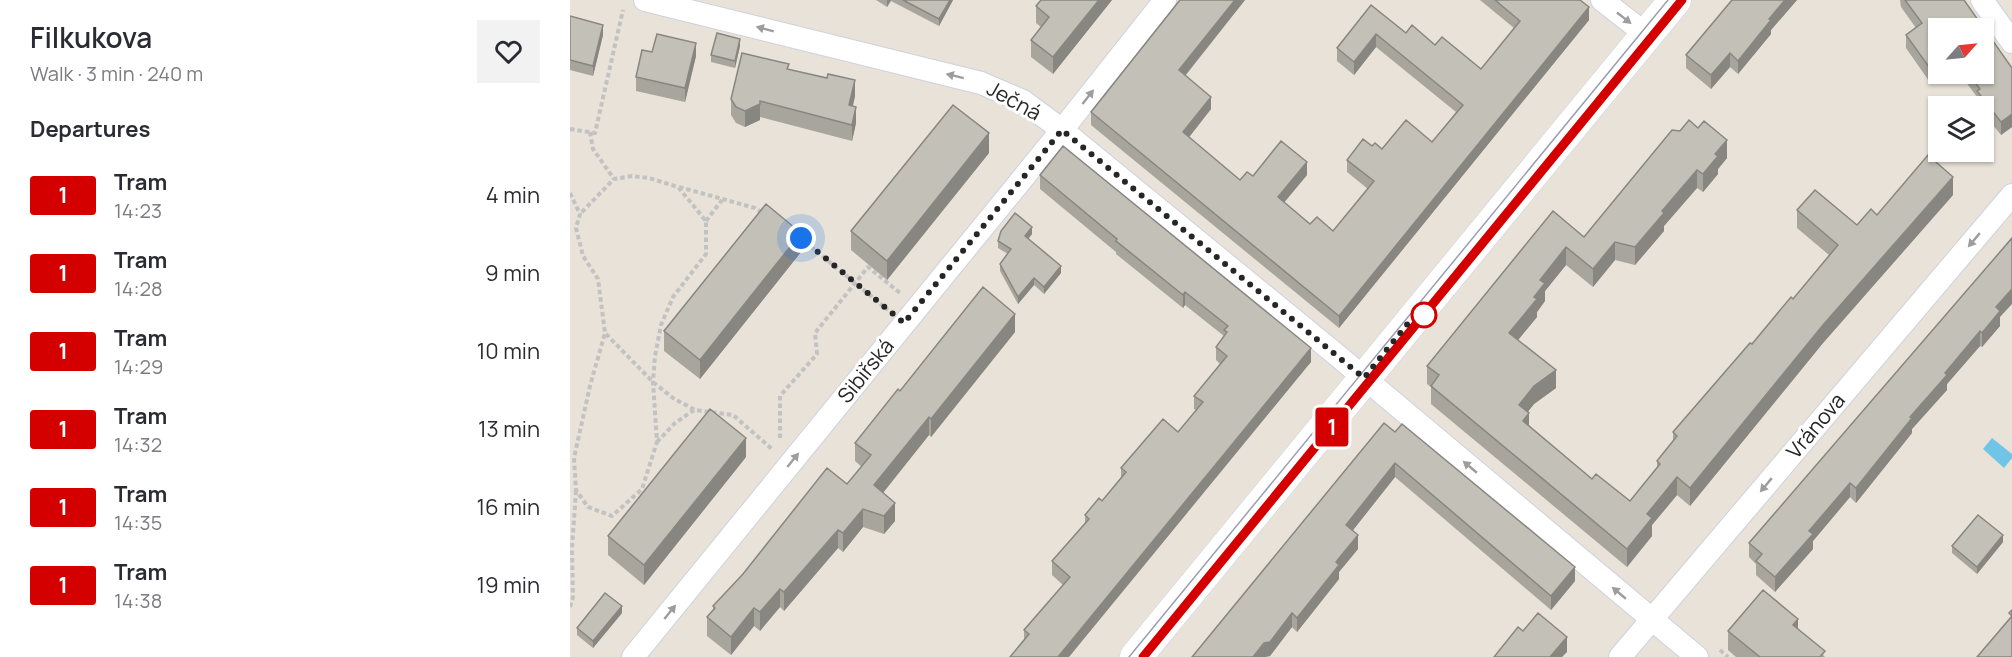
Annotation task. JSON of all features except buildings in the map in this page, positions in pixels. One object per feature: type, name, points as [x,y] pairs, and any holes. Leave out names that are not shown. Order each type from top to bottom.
[{"type":"street","name":"Ječná","points":[[645,0],[981,82],[1023,101],[1062,130],[1364,378],[1696,657]]},
{"type":"street","name":"Ječná","points":[[699,0],[724,18]]},
{"type":"street","name":"Sibiřská","points":[[633,657],[785,461],[904,323],[1165,0]]},
{"type":"street","points":[[1602,0],[1647,35]]},
{"type":"street","points":[[1136,657],[1675,0]]},
{"type":"street","points":[[1982,0],[2012,42]]},
{"type":"street","name":"Vránova","points":[[1620,657],[2012,195]]},
{"type":"path","points":[[570,129],[595,133],[626,0]]},
{"type":"path","points":[[590,132],[593,149],[614,179]]},
{"type":"path","points":[[570,607],[573,597],[572,548],[576,490],[574,458],[590,386],[605,333],[598,279],[583,256],[576,228],[580,214],[614,179],[632,176],[755,208],[764,214]]},
{"type":"path","points":[[678,187],[706,221]]},
{"type":"path","points":[[570,193],[580,214]]},
{"type":"path","points":[[576,490],[588,507],[612,516],[642,489],[657,442],[653,382],[661,325],[673,297],[706,254],[706,221],[722,200]]},
{"type":"path","points":[[792,232],[904,323]]},
{"type":"path","points":[[785,461],[780,396],[818,354],[815,333],[868,267],[908,299]]},
{"type":"path","points":[[605,333],[673,399],[695,410],[733,415],[785,461]]},
{"type":"path","points":[[657,442],[675,423],[695,410]]},
{"type":"water","points":[[1992,438],[2012,454],[2012,458],[2004,468],[1983,449]]},
{"type":"tram line","points":[[1129,657],[1668,0]]},
{"type":"tram line","points":[[1143,657],[1682,0]]},
{"type":"tram line","name":"1","points":[[1143,657],[1682,0]]},
{"type":"route","points":[[801,238],[904,323],[1062,130],[1364,378],[1418,311],[1424,315]]}]
